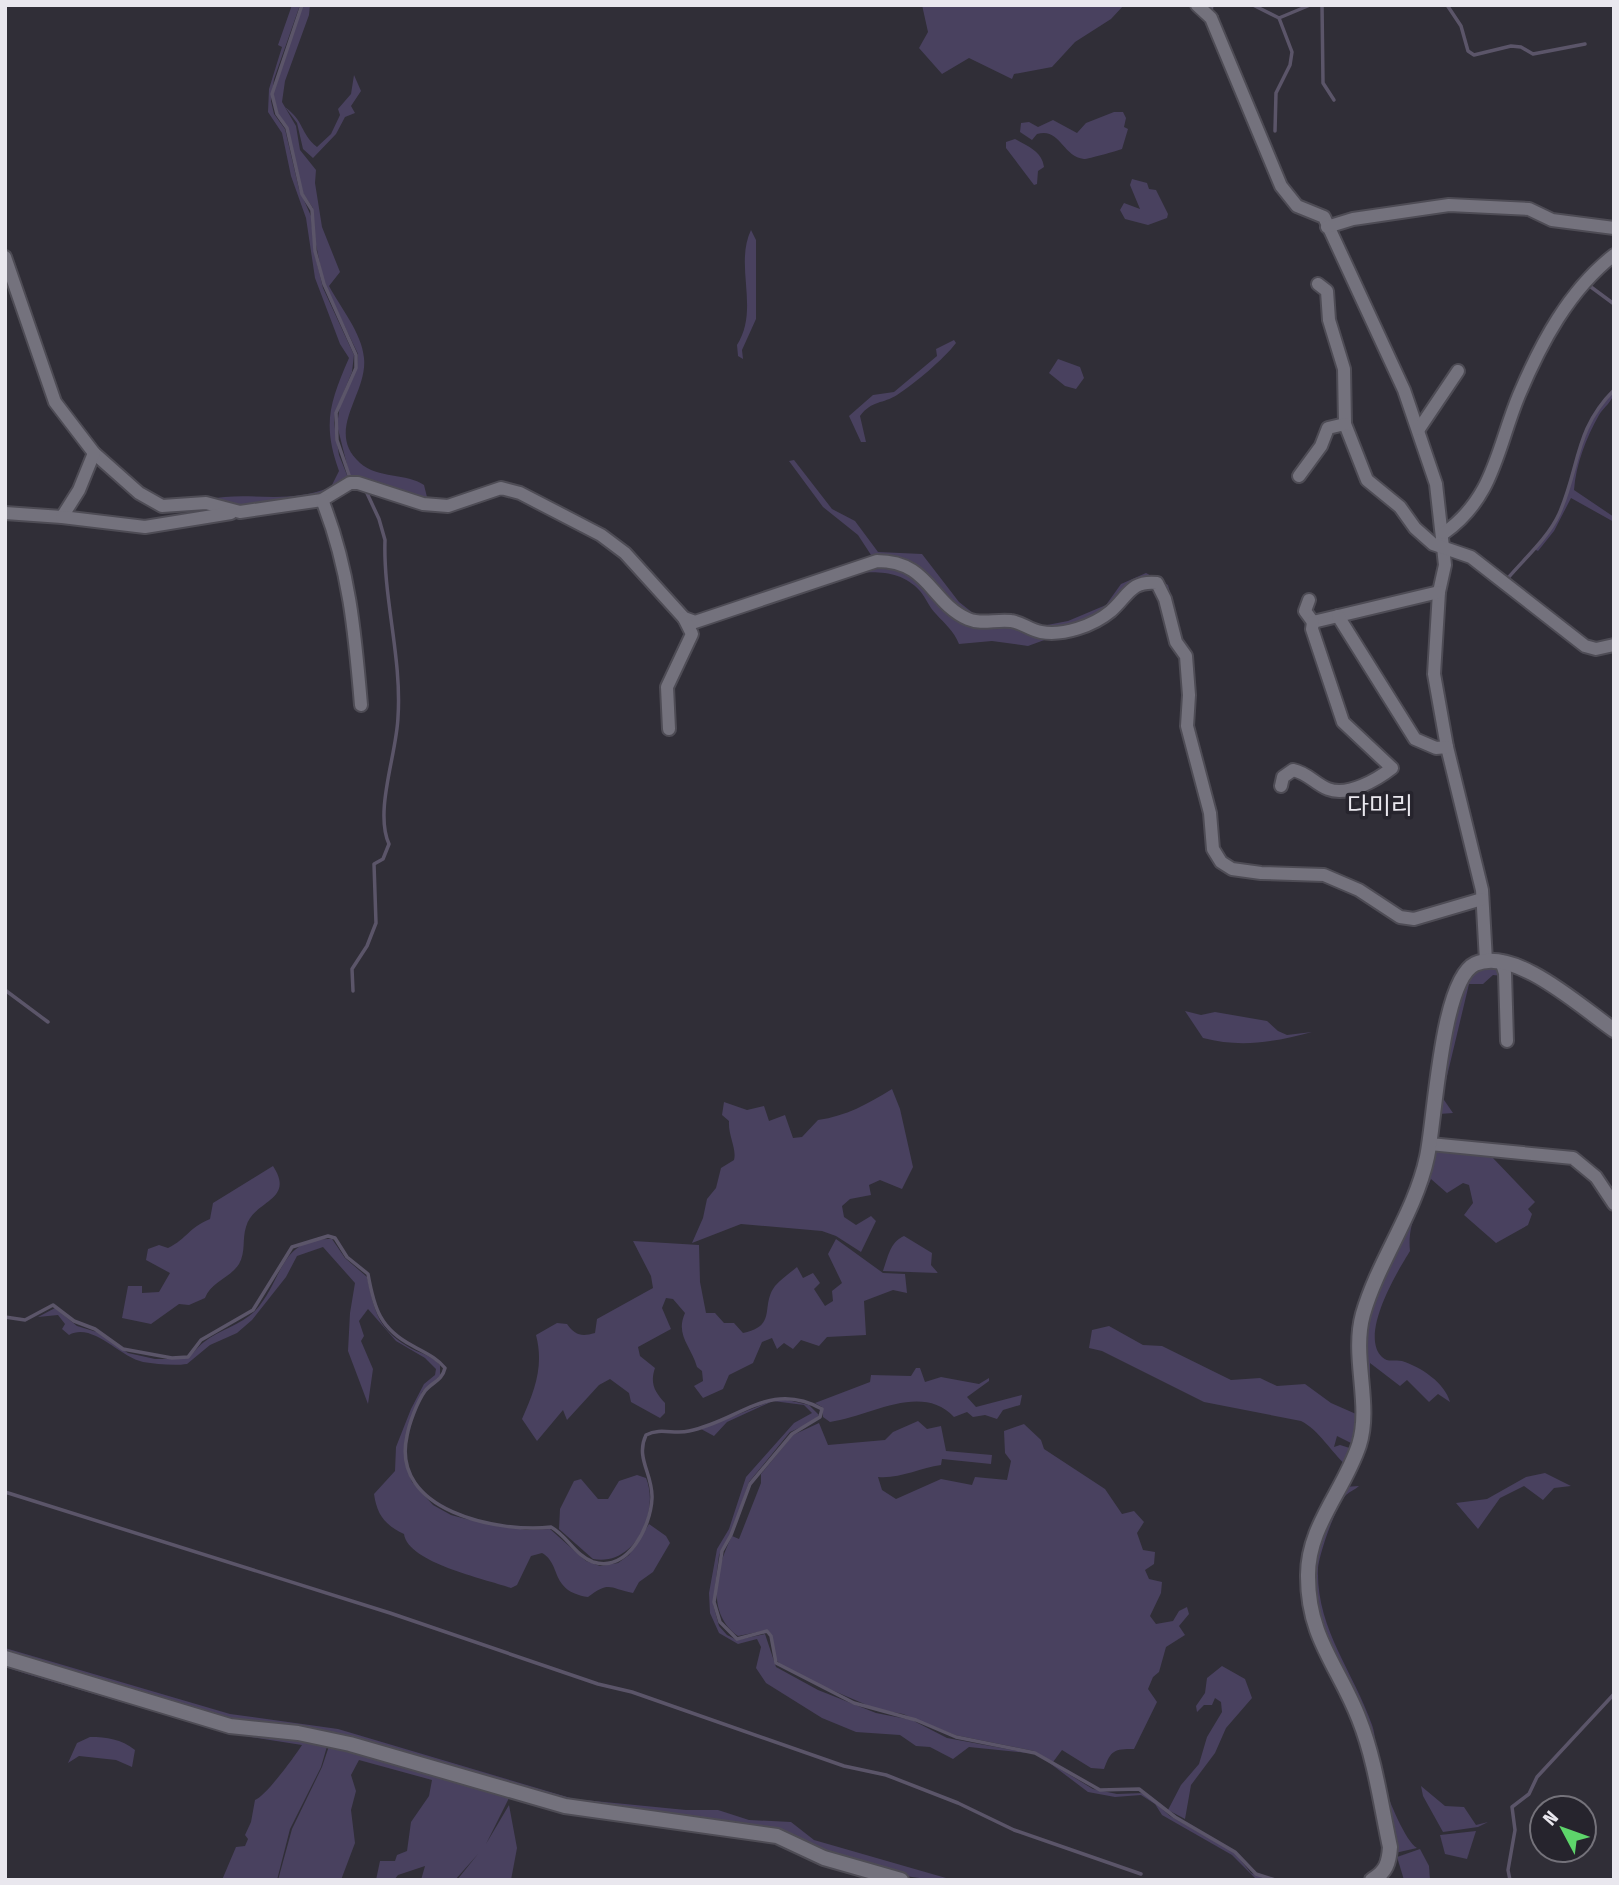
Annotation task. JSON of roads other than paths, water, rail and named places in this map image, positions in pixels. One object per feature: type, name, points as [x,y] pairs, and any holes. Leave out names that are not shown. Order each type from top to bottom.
[{"type":"street","points":[[1197,5],[1212,18],[1281,186],[1297,206],[1321,214],[1419,429],[1436,484],[1444,533],[1445,565],[1439,592],[1434,674],[1493,961],[1505,973],[1507,1041]]},
{"type":"street","points":[[1327,227],[1353,219],[1449,205],[1529,209],[1552,220],[1614,228]]},
{"type":"street","points":[[1444,533],[1459,522],[1487,487],[1519,395],[1567,303],[1614,255]]},
{"type":"street","points":[[5,257],[55,402],[93,453],[139,493],[162,506],[206,503],[240,512]]},
{"type":"street","points":[[1318,284],[1327,291],[1329,320],[1345,369],[1345,424],[1367,480],[1400,507],[1424,537],[1444,550],[1471,557],[1585,646],[1596,649],[1614,645]]},
{"type":"street","points":[[1419,429],[1458,371]]},
{"type":"street","points":[[1300,476],[1321,446],[1328,428],[1345,424]]},
{"type":"street","points":[[62,517],[79,490],[93,453]]},
{"type":"street","points":[[5,513],[145,527],[194,517],[322,499],[350,483],[358,483],[423,504],[448,506],[501,488],[520,493],[566,516],[617,547],[684,618],[692,634],[667,687],[669,729]]},
{"type":"street","points":[[322,499],[338,540],[346,572],[361,705]]},
{"type":"street","points":[[684,618],[695,622],[707,620],[877,561],[893,561],[920,573],[960,614],[970,620],[1011,621],[1040,632],[1058,633],[1083,627],[1110,612],[1132,586],[1141,582],[1157,583],[1166,598],[1176,642],[1186,656],[1189,695],[1187,726],[1210,813],[1213,849],[1222,862],[1232,869],[1261,873],[1324,874],[1359,890],[1400,917],[1414,919],[1482,899]]},
{"type":"street","points":[[1313,622],[1439,592]]},
{"type":"street","points":[[1281,786],[1283,777],[1293,770],[1301,771],[1329,790],[1340,790],[1372,782],[1392,768],[1343,722],[1324,674],[1312,629],[1313,622],[1305,611],[1309,600]]},
{"type":"street","points":[[1338,616],[1415,739],[1436,748],[1447,747]]},
{"type":"street","points":[[1372,1880],[1383,1874],[1389,1861],[1390,1847],[1359,1719],[1322,1649],[1310,1615],[1308,1566],[1315,1535],[1352,1464],[1360,1441],[1359,1349],[1362,1316],[1423,1176],[1430,1144],[1434,1091],[1458,982],[1467,970],[1493,961],[1534,973],[1614,1030]]},
{"type":"street","points":[[1430,1144],[1573,1158],[1596,1177],[1614,1204]]},
{"type":"street","points":[[5,1658],[230,1726],[298,1733],[350,1744],[565,1806],[777,1836],[824,1858],[901,1880]]},
{"type":"waterway","points":[[302,5],[272,94],[277,114],[287,128],[302,194],[312,210],[315,251],[324,284],[356,355],[356,368],[336,413],[337,440],[349,475]]},
{"type":"waterway","points":[[1212,5],[1211,11],[1217,16]]},
{"type":"waterway","points":[[1253,5],[1279,18],[1310,5]]},
{"type":"waterway","points":[[1322,5],[1323,83],[1334,100]]},
{"type":"waterway","points":[[1447,5],[1461,26],[1468,51],[1474,55],[1511,46],[1521,47],[1533,54],[1585,44]]},
{"type":"waterway","points":[[1275,131],[1276,93],[1290,65],[1292,52],[1279,18]]},
{"type":"waterway","points":[[1590,283],[1591,287],[1614,304]]},
{"type":"waterway","points":[[1508,578],[1543,540],[1554,523],[1566,497],[1579,449],[1591,420],[1614,390]]},
{"type":"waterway","points":[[353,991],[352,969],[367,946],[376,923],[374,864],[383,859],[389,844],[385,831],[385,799],[397,731],[399,695],[385,540],[366,491]]},
{"type":"waterway","points":[[5,990],[48,1022]]},
{"type":"waterway","points":[[5,1317],[25,1320],[53,1305],[74,1321],[95,1329],[123,1349],[172,1358],[188,1357],[201,1340],[253,1310],[292,1247],[328,1236],[335,1238],[347,1257],[368,1274],[376,1307],[386,1325],[445,1368],[442,1376],[422,1396],[408,1431],[406,1462],[415,1483],[431,1499],[453,1512],[478,1521],[504,1526],[551,1527],[587,1559],[606,1564],[617,1561],[635,1545],[651,1509],[652,1489],[642,1451],[646,1435],[689,1431],[770,1401],[803,1401],[822,1409],[820,1417],[792,1434],[750,1484],[731,1535],[722,1551],[714,1602],[720,1622],[737,1639],[767,1631],[771,1636],[776,1663],[854,1703],[916,1720],[956,1737],[1035,1753],[1100,1790],[1139,1789],[1175,1817],[1235,1852],[1256,1874],[1275,1880]]},
{"type":"waterway","points":[[5,1492],[390,1613],[598,1684],[632,1692],[844,1766],[886,1775],[958,1803],[1014,1830],[1141,1874]]},
{"type":"waterway","points":[[1510,1880],[1508,1870],[1515,1830],[1512,1807],[1529,1794],[1537,1777],[1614,1694]]},
{"type":"district","name":"다미리","points":[[1380,806]]}]
